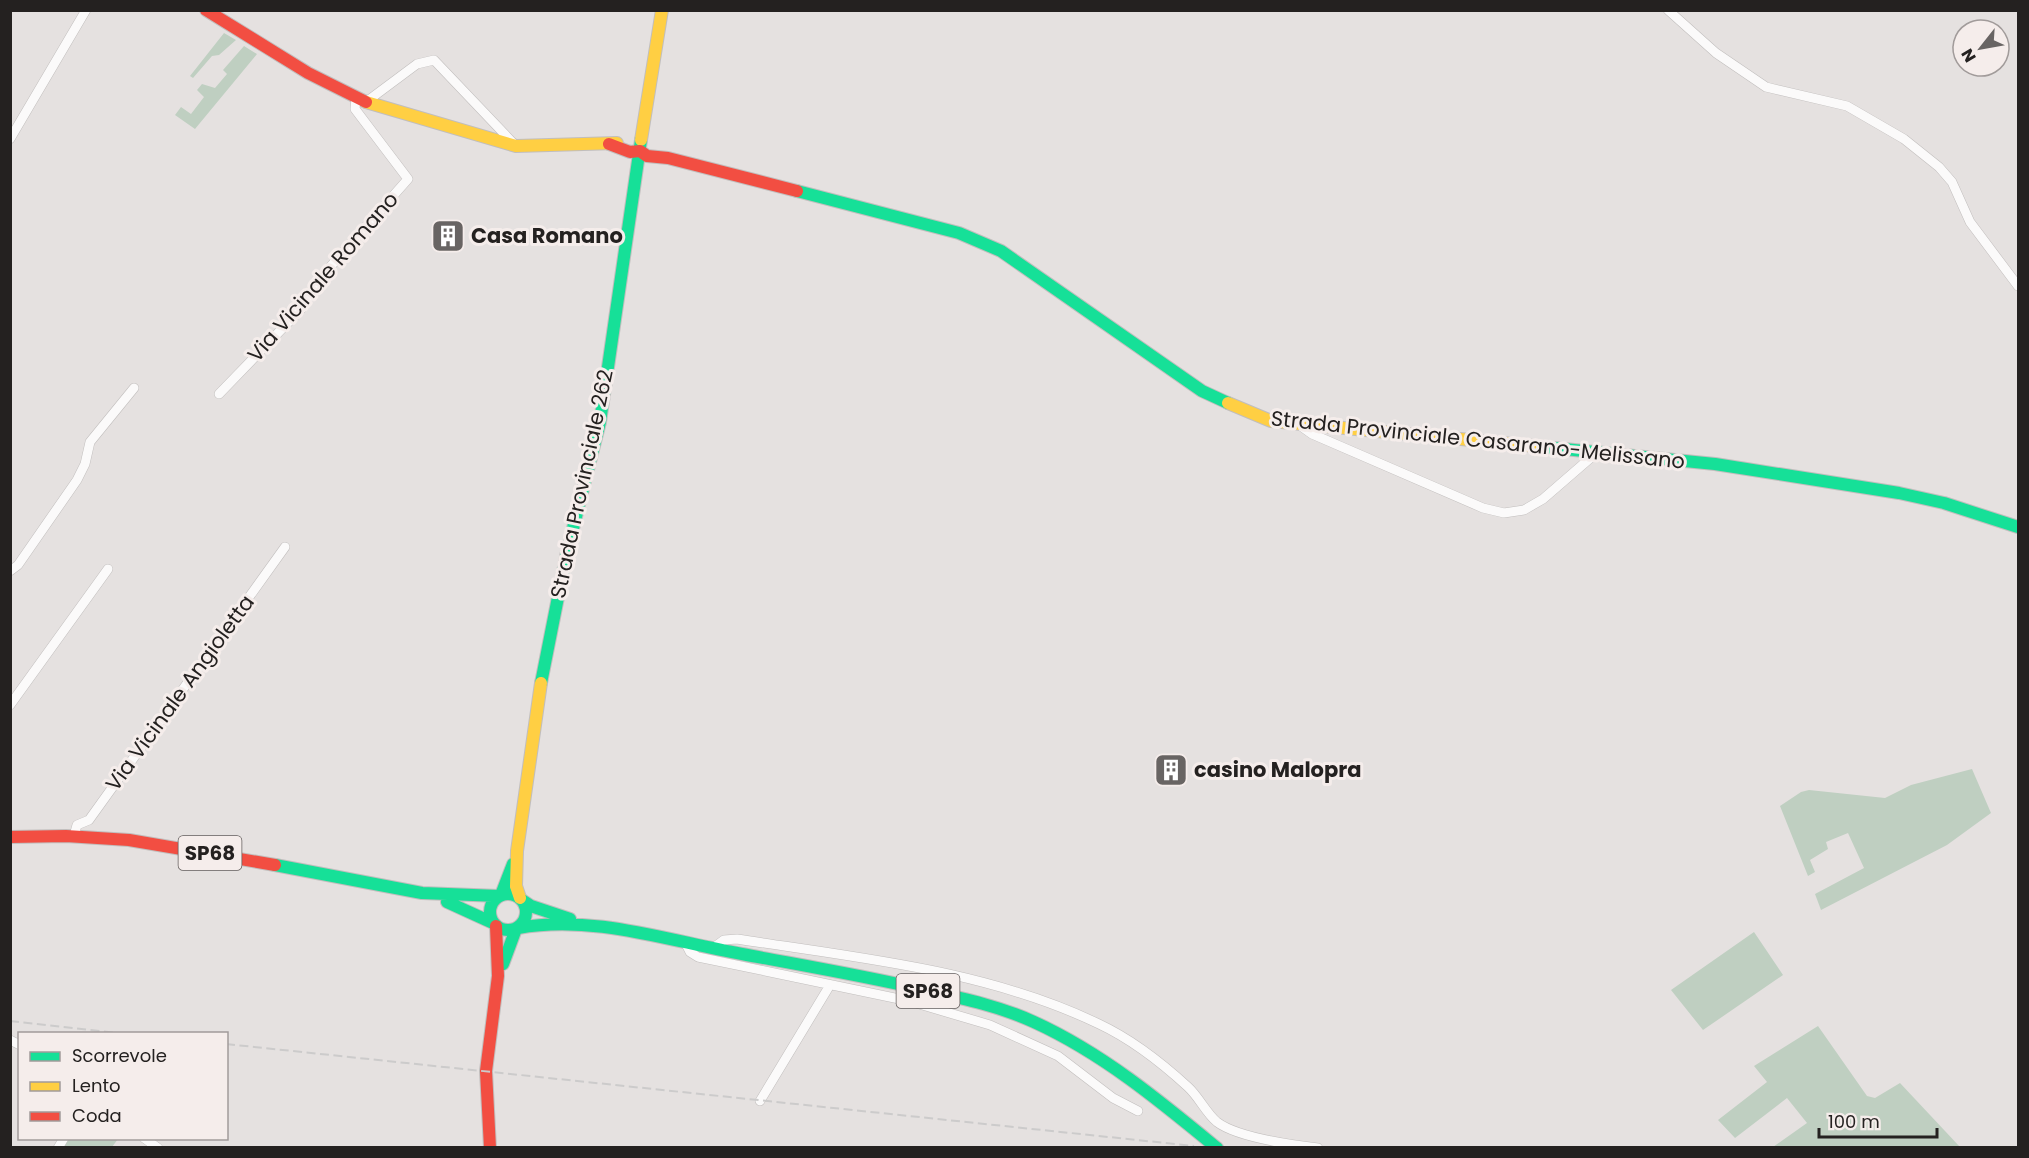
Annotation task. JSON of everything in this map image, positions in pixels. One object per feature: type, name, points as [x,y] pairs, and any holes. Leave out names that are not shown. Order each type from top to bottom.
[{"type":"main road","name":"Strada Provinciale Casarano-Melissano","points":[[206,10],[308,73],[361,100],[516,146],[631,145],[640,151],[647,149],[668,158],[959,233],[1001,251],[1202,390],[1236,408],[1271,421],[1715,464],[1899,493],[2019,527]]},
{"type":"main road","name":"Strada Provinciale 262","points":[[517,851],[546,651],[567,552],[600,422],[662,10]]},
{"type":"main road","name":"SP68","points":[[10,837],[74,836],[228,856],[407,891],[461,906],[506,931],[545,923],[601,928],[856,975],[977,1002],[1034,1022],[1083,1048],[1132,1079],[1217,1148]]},
{"type":"main road","points":[[490,1148],[486,1071],[498,976],[495,924],[491,905],[500,896],[517,851]]},
{"type":"main road","points":[[498,976],[517,928],[527,915],[516,886],[517,851]]},
{"type":"main road","name":"SP68","points":[[407,891],[468,898],[511,894],[548,912],[601,928]]},
{"type":"street","points":[[10,139],[86,10]]},
{"type":"street","points":[[1668,10],[1716,53],[1758,82],[1788,94],[1847,106],[1904,139],[1939,167],[1952,182],[1970,222],[2019,286]]},
{"type":"street","points":[[361,100],[417,64],[434,60],[503,136],[516,146]]},
{"type":"street","name":"Via Vicinale Romano","points":[[219,394],[304,306],[315,284],[408,178],[355,109],[361,100]]},
{"type":"street","points":[[10,571],[18,565],[77,480],[85,464],[90,442],[134,388]]},
{"type":"street","points":[[1297,424],[1312,434],[1446,493],[1483,508],[1504,513],[1524,510],[1543,499],[1595,454]]},
{"type":"street","name":"Via Vicinale Angioletta","points":[[74,836],[77,825],[89,820],[285,547]]},
{"type":"street","points":[[10,705],[108,569]]},
{"type":"street","points":[[713,948],[724,940],[737,939],[924,968],[1042,998],[1102,1025],[1159,1062],[1190,1088],[1218,1122],[1255,1137],[1318,1148]]},
{"type":"street","points":[[686,944],[690,952],[698,957],[951,1012],[990,1025],[1058,1056],[1113,1098],[1138,1111]]},
{"type":"street","points":[[760,1101],[830,984]]},
{"type":"green space","points":[[224,33],[236,40],[219,55],[212,56],[193,78],[190,76]]},
{"type":"green space","points":[[244,46],[257,54],[195,129],[175,115],[181,107],[191,114],[204,97],[197,90],[202,84],[215,88],[227,74],[223,70]]},
{"type":"green space","points":[[1972,769],[1991,813],[1947,845],[1821,910],[1815,894],[1864,868],[1848,833],[1826,842],[1828,849],[1810,860],[1815,872],[1808,876],[1780,806],[1801,792],[1809,790],[1885,798],[1911,785]]},
{"type":"green space","points":[[1754,932],[1783,975],[1703,1030],[1671,990]]},
{"type":"green space","points":[[1818,1026],[1867,1096],[1875,1098],[1900,1083],[1960,1147],[1773,1147],[1807,1123],[1787,1098],[1735,1138],[1718,1120],[1767,1082],[1754,1066]]},
{"type":"green space","points":[[68,1140],[117,1140],[112,1147],[64,1147]]},
{"type":"railway","points":[[10,1021],[108,1032]]},
{"type":"railway","points":[[228,1044],[1194,1146]]},
{"type":"traffic: fast","points":[[541,683],[567,552],[600,422],[641,140]]},
{"type":"traffic: fast","points":[[797,191],[959,233],[1001,251],[1202,391],[1228,403]]},
{"type":"traffic: fast","points":[[1534,446],[1715,464],[1899,493],[1944,503],[2018,527]]},
{"type":"traffic: fast","points":[[501,895],[513,864]]},
{"type":"traffic: fast","points":[[275,865],[422,893],[499,896]]},
{"type":"traffic: fast","points":[[508,894],[521,899],[526,912],[521,925],[508,930],[495,925],[490,912],[495,899],[508,894]]},
{"type":"traffic: fast","points":[[522,900],[531,906],[570,919]]},
{"type":"traffic: fast","points":[[447,902],[493,923]]},
{"type":"traffic: fast","points":[[518,928],[574,924],[630,931],[895,983],[991,1006],[1059,1034],[1107,1063],[1217,1148]]},
{"type":"traffic: fast","points":[[503,964],[516,929]]},
{"type":"traffic: slow","points":[[641,140],[662,10]]},
{"type":"traffic: slow","points":[[366,102],[516,146],[617,143]]},
{"type":"traffic: slow","points":[[1228,403],[1271,421],[1534,446]]},
{"type":"traffic: slow","points":[[520,898],[516,886],[517,851],[541,683]]},
{"type":"traffic: jam","points":[[206,10],[308,73],[366,102]]},
{"type":"traffic: jam","points":[[609,144],[630,152],[640,151],[647,156],[668,158],[797,191]]},
{"type":"traffic: jam","points":[[10,837],[66,836],[129,840],[275,865]]},
{"type":"traffic: jam","points":[[490,1148],[486,1071],[498,976],[496,926]]},
{"type":"place","name":"Casa Romano","points":[[448,236]]},
{"type":"place","name":"casino Malopra","points":[[1171,770]]}]
